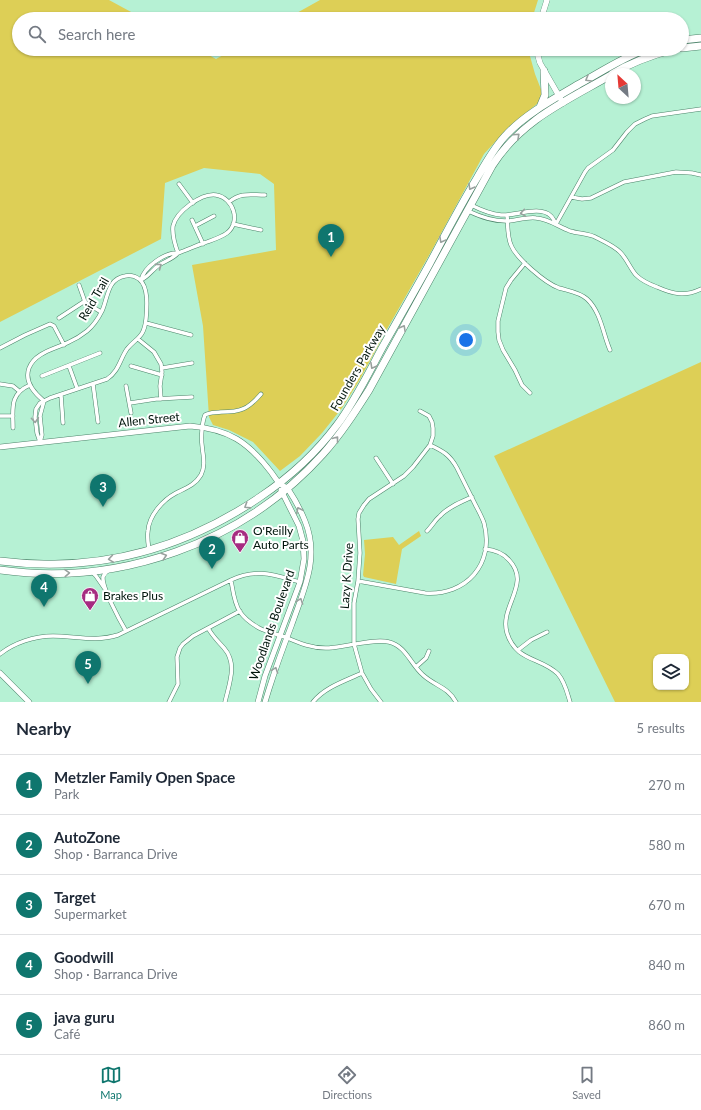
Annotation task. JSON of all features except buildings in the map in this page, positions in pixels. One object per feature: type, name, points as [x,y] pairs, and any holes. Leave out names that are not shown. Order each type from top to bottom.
[{"type":"highway","points":[[689,39],[701,38]]},
{"type":"highway","points":[[689,47],[701,46]]},
{"type":"highway","name":"Founders Parkway","points":[[0,570],[52,574],[91,572],[131,565],[196,544],[220,533],[259,510],[284,491],[322,455],[353,415],[496,160],[512,140],[561,99],[617,62],[630,56]]},
{"type":"highway","name":"Founders Parkway","points":[[623,68],[649,56]]},
{"type":"highway","points":[[540,107],[545,97],[546,82],[544,71]]},
{"type":"highway","name":"Founders Parkway","points":[[0,562],[30,564],[82,563],[116,559],[149,551],[183,539],[222,521],[252,503],[279,484],[308,458],[339,423],[363,384],[461,205],[490,155],[506,134],[540,107],[561,99],[605,77]]},
{"type":"highway","points":[[131,565],[145,556],[149,551]]},
{"type":"main road","points":[[543,12],[547,0]]},
{"type":"main road","points":[[538,56],[544,71],[561,99]]},
{"type":"street","points":[[556,224],[588,168],[613,150],[635,124],[652,116],[701,109]]},
{"type":"street","points":[[572,196],[582,199],[591,198],[624,182],[676,172],[692,172],[701,175]]},
{"type":"street","points":[[179,184],[194,203]]},
{"type":"street","points":[[40,442],[42,433],[40,416],[44,401],[77,388],[102,382],[112,375],[117,369],[128,348],[138,339],[146,323],[146,291],[141,280],[178,253],[224,235],[230,230],[234,220],[234,212],[229,202],[221,197],[213,195],[205,196],[182,211],[174,223],[173,233],[178,253]]},
{"type":"street","points":[[229,202],[236,196],[240,195],[265,195]]},
{"type":"street","points":[[461,205],[489,219],[508,221],[535,218],[544,219],[571,231],[589,234],[621,253],[636,274],[647,283],[675,294],[688,294],[701,289]]},
{"type":"street","points":[[461,205],[469,208],[507,215],[527,212],[543,213],[552,217],[556,224]]},
{"type":"street","points":[[507,215],[508,234],[515,252],[525,263],[553,286],[578,294],[587,299],[596,312],[610,350]]},
{"type":"street","points":[[195,226],[214,216]]},
{"type":"street","points":[[192,220],[203,244]]},
{"type":"street","points":[[233,224],[261,230]]},
{"type":"street","points":[[525,263],[506,288],[498,321],[498,332],[503,350],[522,384],[530,392]]},
{"type":"street","name":"Reid Trail","points":[[30,385],[28,373],[34,360],[42,354],[78,338],[89,329],[95,323],[101,312],[109,289],[116,280],[123,276],[129,275],[141,280]]},
{"type":"street","points":[[79,285],[87,304],[101,312]]},
{"type":"street","points":[[59,318],[85,301]]},
{"type":"street","points":[[146,323],[191,335]]},
{"type":"street","points":[[0,348],[50,324],[54,326],[64,345]]},
{"type":"street","points":[[138,339],[154,352],[159,360],[162,368],[160,386],[161,399]]},
{"type":"street","points":[[42,376],[100,353]]},
{"type":"street","points":[[162,368],[192,363]]},
{"type":"street","points":[[69,366],[77,388]]},
{"type":"street","points":[[131,366],[162,375]]},
{"type":"street","points":[[0,384],[12,386],[19,391]]},
{"type":"street","points":[[93,384],[98,422]]},
{"type":"street","points":[[13,428],[14,400],[19,391],[30,385],[35,393],[44,401]]},
{"type":"street","points":[[126,386],[131,413]]},
{"type":"street","points":[[149,551],[148,531],[152,516],[168,499],[193,485],[200,476],[204,464],[201,442],[206,414],[241,410],[251,405],[261,394]]},
{"type":"street","points":[[61,395],[63,423]]},
{"type":"street","points":[[130,403],[192,397]]},
{"type":"street","points":[[358,581],[435,594],[461,586],[480,566],[486,540],[484,522],[450,457],[438,448],[430,445],[433,436],[432,422],[429,416],[420,411]]},
{"type":"street","points":[[0,416],[13,416]]},
{"type":"street","name":"Allen Street","points":[[0,447],[183,427],[203,427],[224,432],[246,445],[256,453],[279,484]]},
{"type":"street","name":"Lazy K Drive","points":[[381,702],[371,689],[362,673],[354,644],[354,603],[358,581],[360,553],[358,524],[359,513],[364,505],[370,500],[404,476],[430,445]]},
{"type":"street","points":[[376,458],[393,484]]},
{"type":"street","name":"Woodlands Boulevard","points":[[265,702],[310,572],[311,550],[307,528],[298,508],[279,484]]},
{"type":"street","name":"Woodlands Boulevard","points":[[258,702],[265,676],[300,582],[304,560],[303,541],[299,526],[284,491]]},
{"type":"street","points":[[428,531],[440,515],[446,510],[472,497]]},
{"type":"street","points":[[485,549],[494,550],[503,555],[512,563],[516,572],[517,588],[507,614],[506,626],[509,637],[518,650],[527,657],[550,668],[558,675],[564,684],[570,701],[565,702]]},
{"type":"street","points":[[304,560],[307,570],[310,572]]},
{"type":"street","points":[[106,590],[104,577],[106,572],[110,569]]},
{"type":"street","points":[[91,572],[96,576],[106,590],[126,631]]},
{"type":"street","points":[[0,654],[15,645],[41,637],[53,636],[97,639],[112,637],[231,580],[246,575],[262,573],[300,582]]},
{"type":"street","points":[[231,580],[234,598],[240,611],[245,618],[260,628],[312,647],[323,648],[380,640],[389,641],[396,644],[428,679],[447,691],[456,702]]},
{"type":"street","points":[[169,702],[178,684],[177,657],[183,644],[193,636],[240,611]]},
{"type":"street","points":[[208,628],[212,635],[228,653],[232,663],[232,675],[225,702]]},
{"type":"street","points":[[518,650],[531,640],[547,632]]},
{"type":"street","points":[[416,667],[426,658],[429,651]]},
{"type":"street","points":[[0,673],[30,702]]},
{"type":"street","points":[[313,702],[329,688],[362,673]]},
{"type":"shaded area","points":[[0,0],[109,0],[131,12],[12,12],[12,56],[211,56],[216,59],[221,56],[530,56],[542,92],[538,103],[506,130],[484,154],[359,381],[342,408],[322,433],[300,456],[280,471],[253,442],[229,430],[213,425],[209,417],[203,326],[192,265],[276,250],[274,184],[260,174],[204,168],[165,183],[161,239],[0,322]]},
{"type":"shaded area","points":[[320,0],[538,0],[534,12],[299,12]]},
{"type":"shaded area","points":[[701,362],[701,702],[615,702],[494,456]]},
{"type":"shaded area","points":[[419,531],[421,536],[402,549],[396,584],[364,577],[364,540],[393,537],[399,545]]},
{"type":"place","name":"Metzler Family Open Space","points":[[331,257]]},
{"type":"place","name":"Target","points":[[103,507]]},
{"type":"place","name":"O'Reilly Auto Parts","points":[[240,553]]},
{"type":"place","name":"AutoZone","points":[[212,569]]},
{"type":"place","name":"Goodwill","points":[[44,607]]},
{"type":"place","name":"Brakes Plus","points":[[90,611]]},
{"type":"place","name":"java guru","points":[[88,684]]}]
